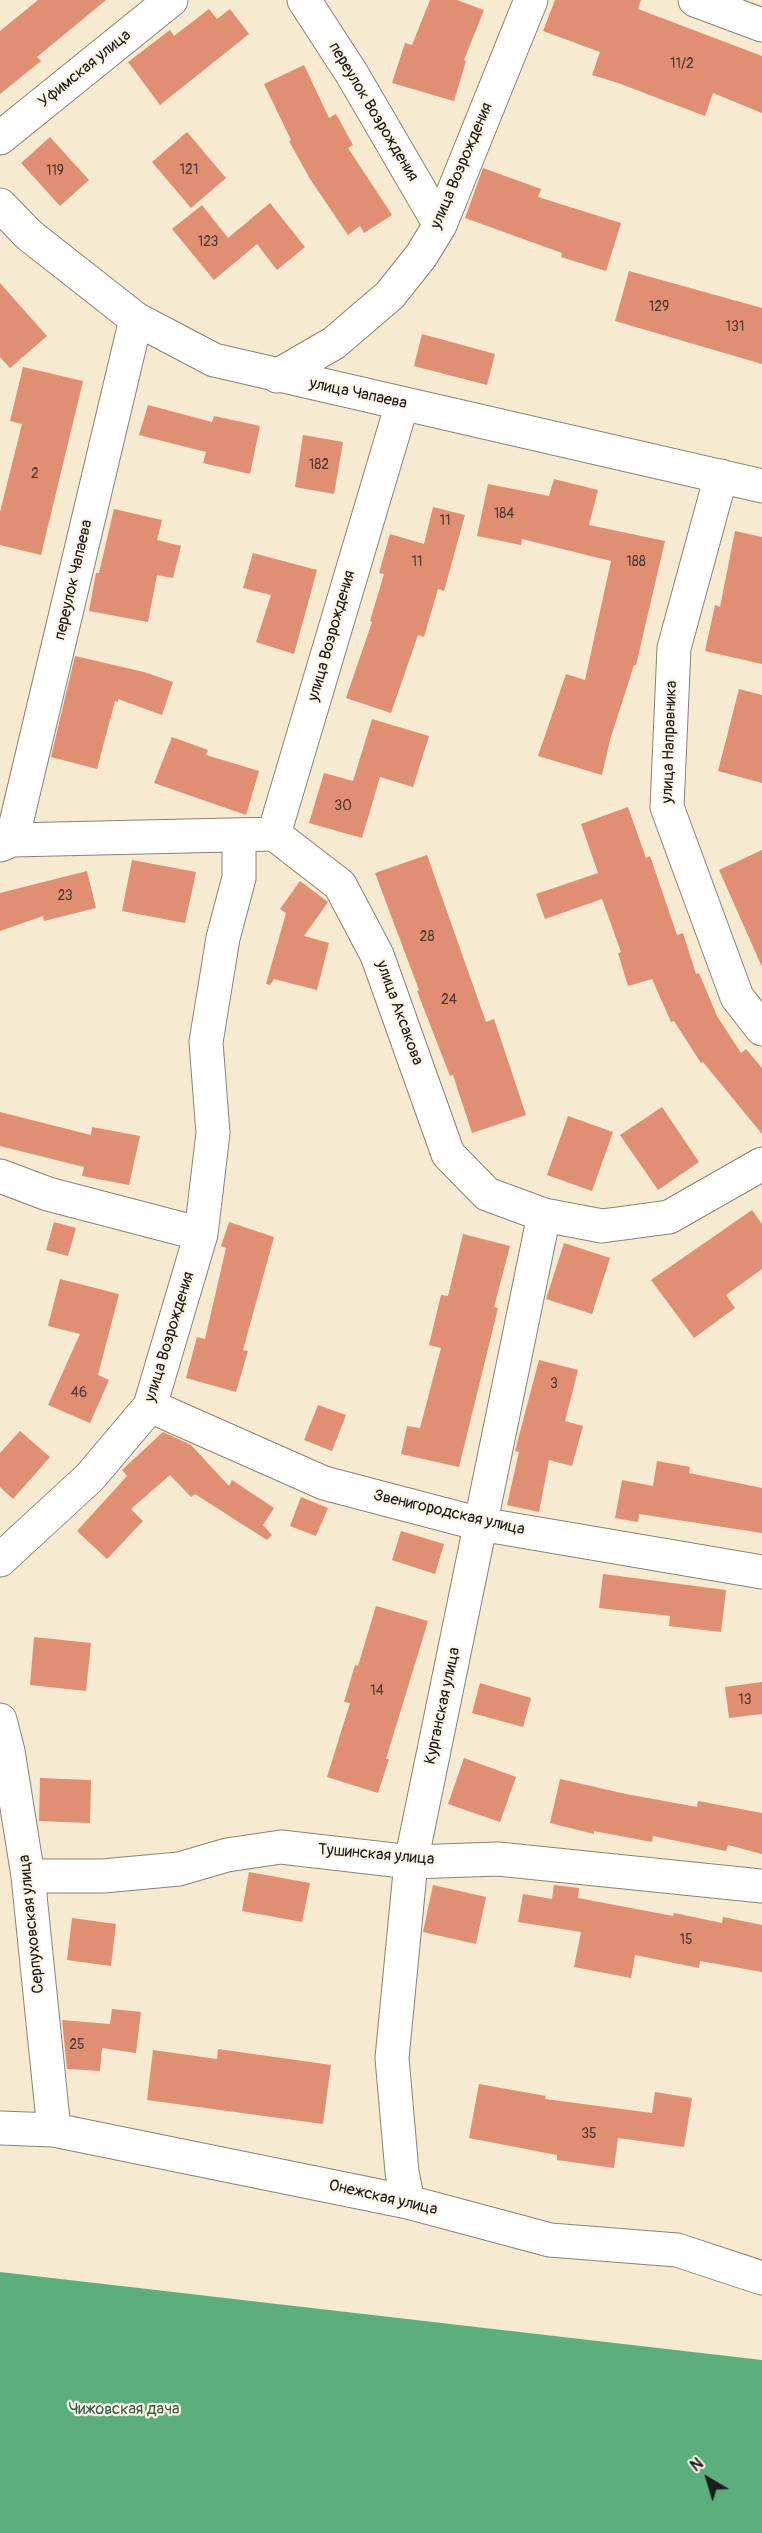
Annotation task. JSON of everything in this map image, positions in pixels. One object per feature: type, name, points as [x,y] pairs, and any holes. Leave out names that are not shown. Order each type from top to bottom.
[{"type":"street","name":"Уфимская улица","points":[[0,138],[171,0]]},
{"type":"street","name":"переулок Возрождения","points":[[304,0],[352,74],[440,225]]},
{"type":"street","name":"улица Возрождения","points":[[277,376],[334,343],[390,296],[421,256],[440,225],[531,0]]},
{"type":"street","points":[[695,0],[762,25]]},
{"type":"street","name":"улица Чапаева","points":[[0,205],[29,235],[136,319],[214,360],[762,486]]},
{"type":"street","name":"переулок Чапаева","points":[[6,843],[136,319]]},
{"type":"street","name":"улица Возрождения","points":[[274,834],[402,404]]},
{"type":"street","name":"улица Направника","points":[[721,476],[674,648],[667,807],[737,997],[762,1029]]},
{"type":"street","points":[[6,843],[274,834]]},
{"type":"street","name":"улица Аксакова","points":[[274,834],[340,885],[377,955],[448,1154],[487,1194],[544,1215],[602,1227],[669,1216],[762,1164]]},
{"type":"street","name":"улица Возрождения","points":[[0,1560],[90,1477],[150,1406],[201,1234],[213,1133],[206,1042],[223,938],[239,878],[239,836]]},
{"type":"street","points":[[0,1176],[48,1194],[201,1234]]},
{"type":"street","name":"Курганская улица","points":[[408,2202],[402,2172],[392,2058],[411,1862],[544,1215]]},
{"type":"street","name":"Звенигородская улица","points":[[150,1406],[324,1483],[480,1524],[762,1572]]},
{"type":"street","name":"Серпуховская улица","points":[[0,1720],[8,1751],[28,1876],[54,2130]]},
{"type":"street","name":"Тушинская улица","points":[[28,1876],[103,1876],[180,1869],[227,1856],[281,1847],[411,1862],[498,1859],[762,1886]]},
{"type":"street","name":"Онежская улица","points":[[0,2128],[54,2130],[408,2202],[550,2240],[677,2250],[762,2278]]},
{"type":"green space","name":"Чижовская дача","points":[[0,2272],[762,2360],[762,2533],[0,2533]]},
{"type":"building","points":[[38,0],[106,0],[37,57],[41,61],[0,94],[0,31]]},
{"type":"building","points":[[430,0],[457,0],[484,10],[464,60],[466,61],[454,101],[392,83],[405,43],[412,45]]},
{"type":"building","points":[[555,0],[641,0],[638,9],[762,56],[762,113],[713,93],[705,116],[592,75],[600,52],[543,31]]},
{"type":"building","points":[[209,9],[217,19],[230,9],[249,34],[160,105],[128,62],[170,30],[174,36]]},
{"type":"building","points":[[304,65],[329,118],[336,114],[353,145],[348,148],[392,215],[364,233],[360,226],[348,235],[310,179],[289,141],[291,140],[264,84]]},
{"type":"building","points":[[187,132],[226,178],[191,208],[152,162]]},
{"type":"building","points":[[50,137],[89,180],[60,206],[21,163]]},
{"type":"building","points":[[483,168],[541,189],[538,197],[621,223],[606,271],[561,257],[562,253],[465,218]]},
{"type":"building","points":[[270,203],[305,247],[277,270],[257,244],[214,280],[172,229],[202,205],[228,238]]},
{"type":"building","points":[[629,271],[762,308],[762,364],[615,321]]},
{"type":"building","points":[[0,283],[47,336],[10,368],[0,357]]},
{"type":"building","points":[[422,334],[495,354],[487,385],[414,366]]},
{"type":"building","points":[[23,367],[83,381],[41,555],[0,545],[0,512],[22,424],[10,421]]},
{"type":"building","points":[[148,405],[212,422],[214,416],[260,426],[250,474],[203,463],[206,452],[139,435]]},
{"type":"building","points":[[303,435],[343,442],[334,494],[295,487]]},
{"type":"building","points":[[554,479],[598,490],[589,525],[665,541],[636,665],[634,665],[610,740],[602,775],[538,756],[566,674],[585,680],[611,561],[522,539],[521,545],[477,536],[488,484],[549,496]]},
{"type":"building","points":[[433,507],[465,515],[444,591],[438,589],[424,637],[418,635],[391,713],[346,698],[372,622],[370,621],[384,574],[379,573],[390,534],[424,544]]},
{"type":"building","points":[[114,509],[162,520],[157,540],[181,546],[173,578],[157,575],[148,622],[89,611],[96,573],[99,573]]},
{"type":"building","points":[[735,531],[762,537],[762,664],[705,651],[715,605],[720,607]]},
{"type":"building","points":[[253,553],[317,570],[294,654],[256,642],[271,595],[243,588]]},
{"type":"building","points":[[75,656],[144,672],[173,682],[162,715],[118,699],[118,702],[115,701],[97,769],[51,757]]},
{"type":"building","points":[[739,689],[762,695],[762,783],[718,771]]},
{"type":"building","points":[[372,719],[429,736],[413,787],[380,777],[362,838],[309,823],[324,773],[353,781]]},
{"type":"building","points":[[172,737],[208,750],[206,755],[259,771],[246,815],[154,783]]},
{"type":"building","points":[[628,807],[646,858],[650,856],[677,935],[683,933],[696,974],[699,973],[717,1016],[741,1053],[746,1049],[762,1068],[762,1134],[703,1062],[701,1063],[674,1021],[671,1022],[652,979],[628,986],[618,953],[621,952],[602,899],[545,919],[536,894],[598,873],[581,824]]},
{"type":"building","points":[[762,850],[762,967],[719,870]]},
{"type":"building","points":[[427,855],[486,1022],[494,1019],[526,1115],[472,1133],[453,1075],[450,1076],[417,991],[419,990],[375,873]]},
{"type":"building","points":[[132,860],[196,872],[185,923],[122,911]]},
{"type":"building","points":[[87,871],[96,908],[44,921],[43,916],[0,931],[0,893]]},
{"type":"building","points":[[300,881],[328,902],[304,936],[329,943],[317,990],[274,979],[270,985],[266,984],[286,913],[280,909]]},
{"type":"building","points":[[662,1107],[699,1162],[658,1190],[620,1135]]},
{"type":"building","points":[[0,1112],[91,1135],[92,1127],[140,1136],[129,1185],[82,1176],[84,1167],[0,1146]]},
{"type":"building","points":[[568,1116],[613,1132],[592,1191],[547,1175]]},
{"type":"building","points":[[752,1210],[762,1224],[762,1269],[726,1295],[735,1308],[694,1338],[651,1280]]},
{"type":"building","points":[[54,1222],[76,1228],[68,1256],[46,1250]]},
{"type":"building","points":[[229,1222],[274,1237],[243,1350],[248,1351],[236,1392],[186,1378],[197,1337],[205,1339],[226,1248],[221,1246]]},
{"type":"building","points":[[463,1234],[510,1246],[494,1307],[498,1308],[459,1467],[401,1454],[407,1426],[420,1428],[441,1348],[429,1345],[441,1295],[448,1296]]},
{"type":"building","points":[[564,1243],[610,1258],[592,1314],[546,1299]]},
{"type":"building","points":[[60,1279],[119,1294],[98,1375],[109,1380],[90,1423],[48,1405],[80,1334],[48,1326]]},
{"type":"building","points":[[539,1360],[578,1370],[565,1421],[583,1426],[572,1466],[549,1460],[539,1512],[507,1505],[519,1452],[515,1451]]},
{"type":"building","points":[[318,1405],[346,1415],[332,1451],[304,1440]]},
{"type":"building","points":[[20,1431],[50,1457],[13,1499],[0,1487],[0,1453]]},
{"type":"building","points":[[163,1432],[191,1445],[229,1486],[232,1480],[274,1508],[263,1525],[272,1535],[267,1540],[195,1494],[191,1497],[170,1475],[131,1509],[143,1521],[107,1559],[77,1531],[127,1476],[122,1470]]},
{"type":"building","points":[[657,1461],[690,1467],[689,1473],[762,1488],[762,1533],[639,1514],[638,1522],[615,1518],[622,1480],[653,1486]]},
{"type":"building","points":[[301,1497],[328,1508],[316,1536],[290,1526]]},
{"type":"building","points":[[401,1531],[444,1544],[435,1574],[392,1560]]},
{"type":"building","points":[[603,1574],[726,1590],[721,1632],[669,1626],[670,1616],[599,1608]]},
{"type":"building","points":[[376,1606],[428,1621],[386,1759],[389,1759],[378,1793],[327,1777],[350,1703],[344,1702],[355,1665],[358,1666]]},
{"type":"building","points":[[34,1637],[91,1643],[86,1691],[30,1685]]},
{"type":"building","points":[[762,1682],[762,1714],[729,1718],[725,1687]]},
{"type":"building","points":[[480,1683],[531,1698],[523,1727],[472,1713]]},
{"type":"building","points":[[464,1758],[516,1777],[500,1822],[448,1804]]},
{"type":"building","points":[[40,1778],[91,1780],[90,1823],[39,1821]]},
{"type":"building","points":[[560,1779],[697,1807],[698,1801],[762,1813],[762,1854],[728,1845],[726,1851],[653,1836],[652,1842],[594,1831],[594,1834],[550,1823]]},
{"type":"building","points":[[249,1872],[310,1883],[302,1922],[242,1911]]},
{"type":"building","points":[[433,1885],[486,1897],[476,1944],[423,1932]]},
{"type":"building","points":[[554,1885],[579,1888],[578,1898],[673,1916],[674,1913],[722,1923],[723,1917],[762,1925],[762,1972],[700,1961],[699,1968],[635,1955],[631,1978],[574,1967],[581,1932],[518,1922],[523,1894],[552,1899]]},
{"type":"building","points":[[72,1918],[116,1924],[111,1966],[67,1960]]},
{"type":"building","points":[[112,2009],[141,2012],[136,2053],[102,2048],[100,2071],[67,2069],[62,2020],[110,2024]]},
{"type":"building","points":[[218,2049],[331,2065],[323,2124],[147,2100],[153,2050],[217,2059]]},
{"type":"building","points":[[479,2084],[546,2096],[545,2099],[652,2113],[655,2092],[692,2098],[684,2147],[618,2138],[614,2168],[557,2160],[557,2155],[469,2138]]}]
